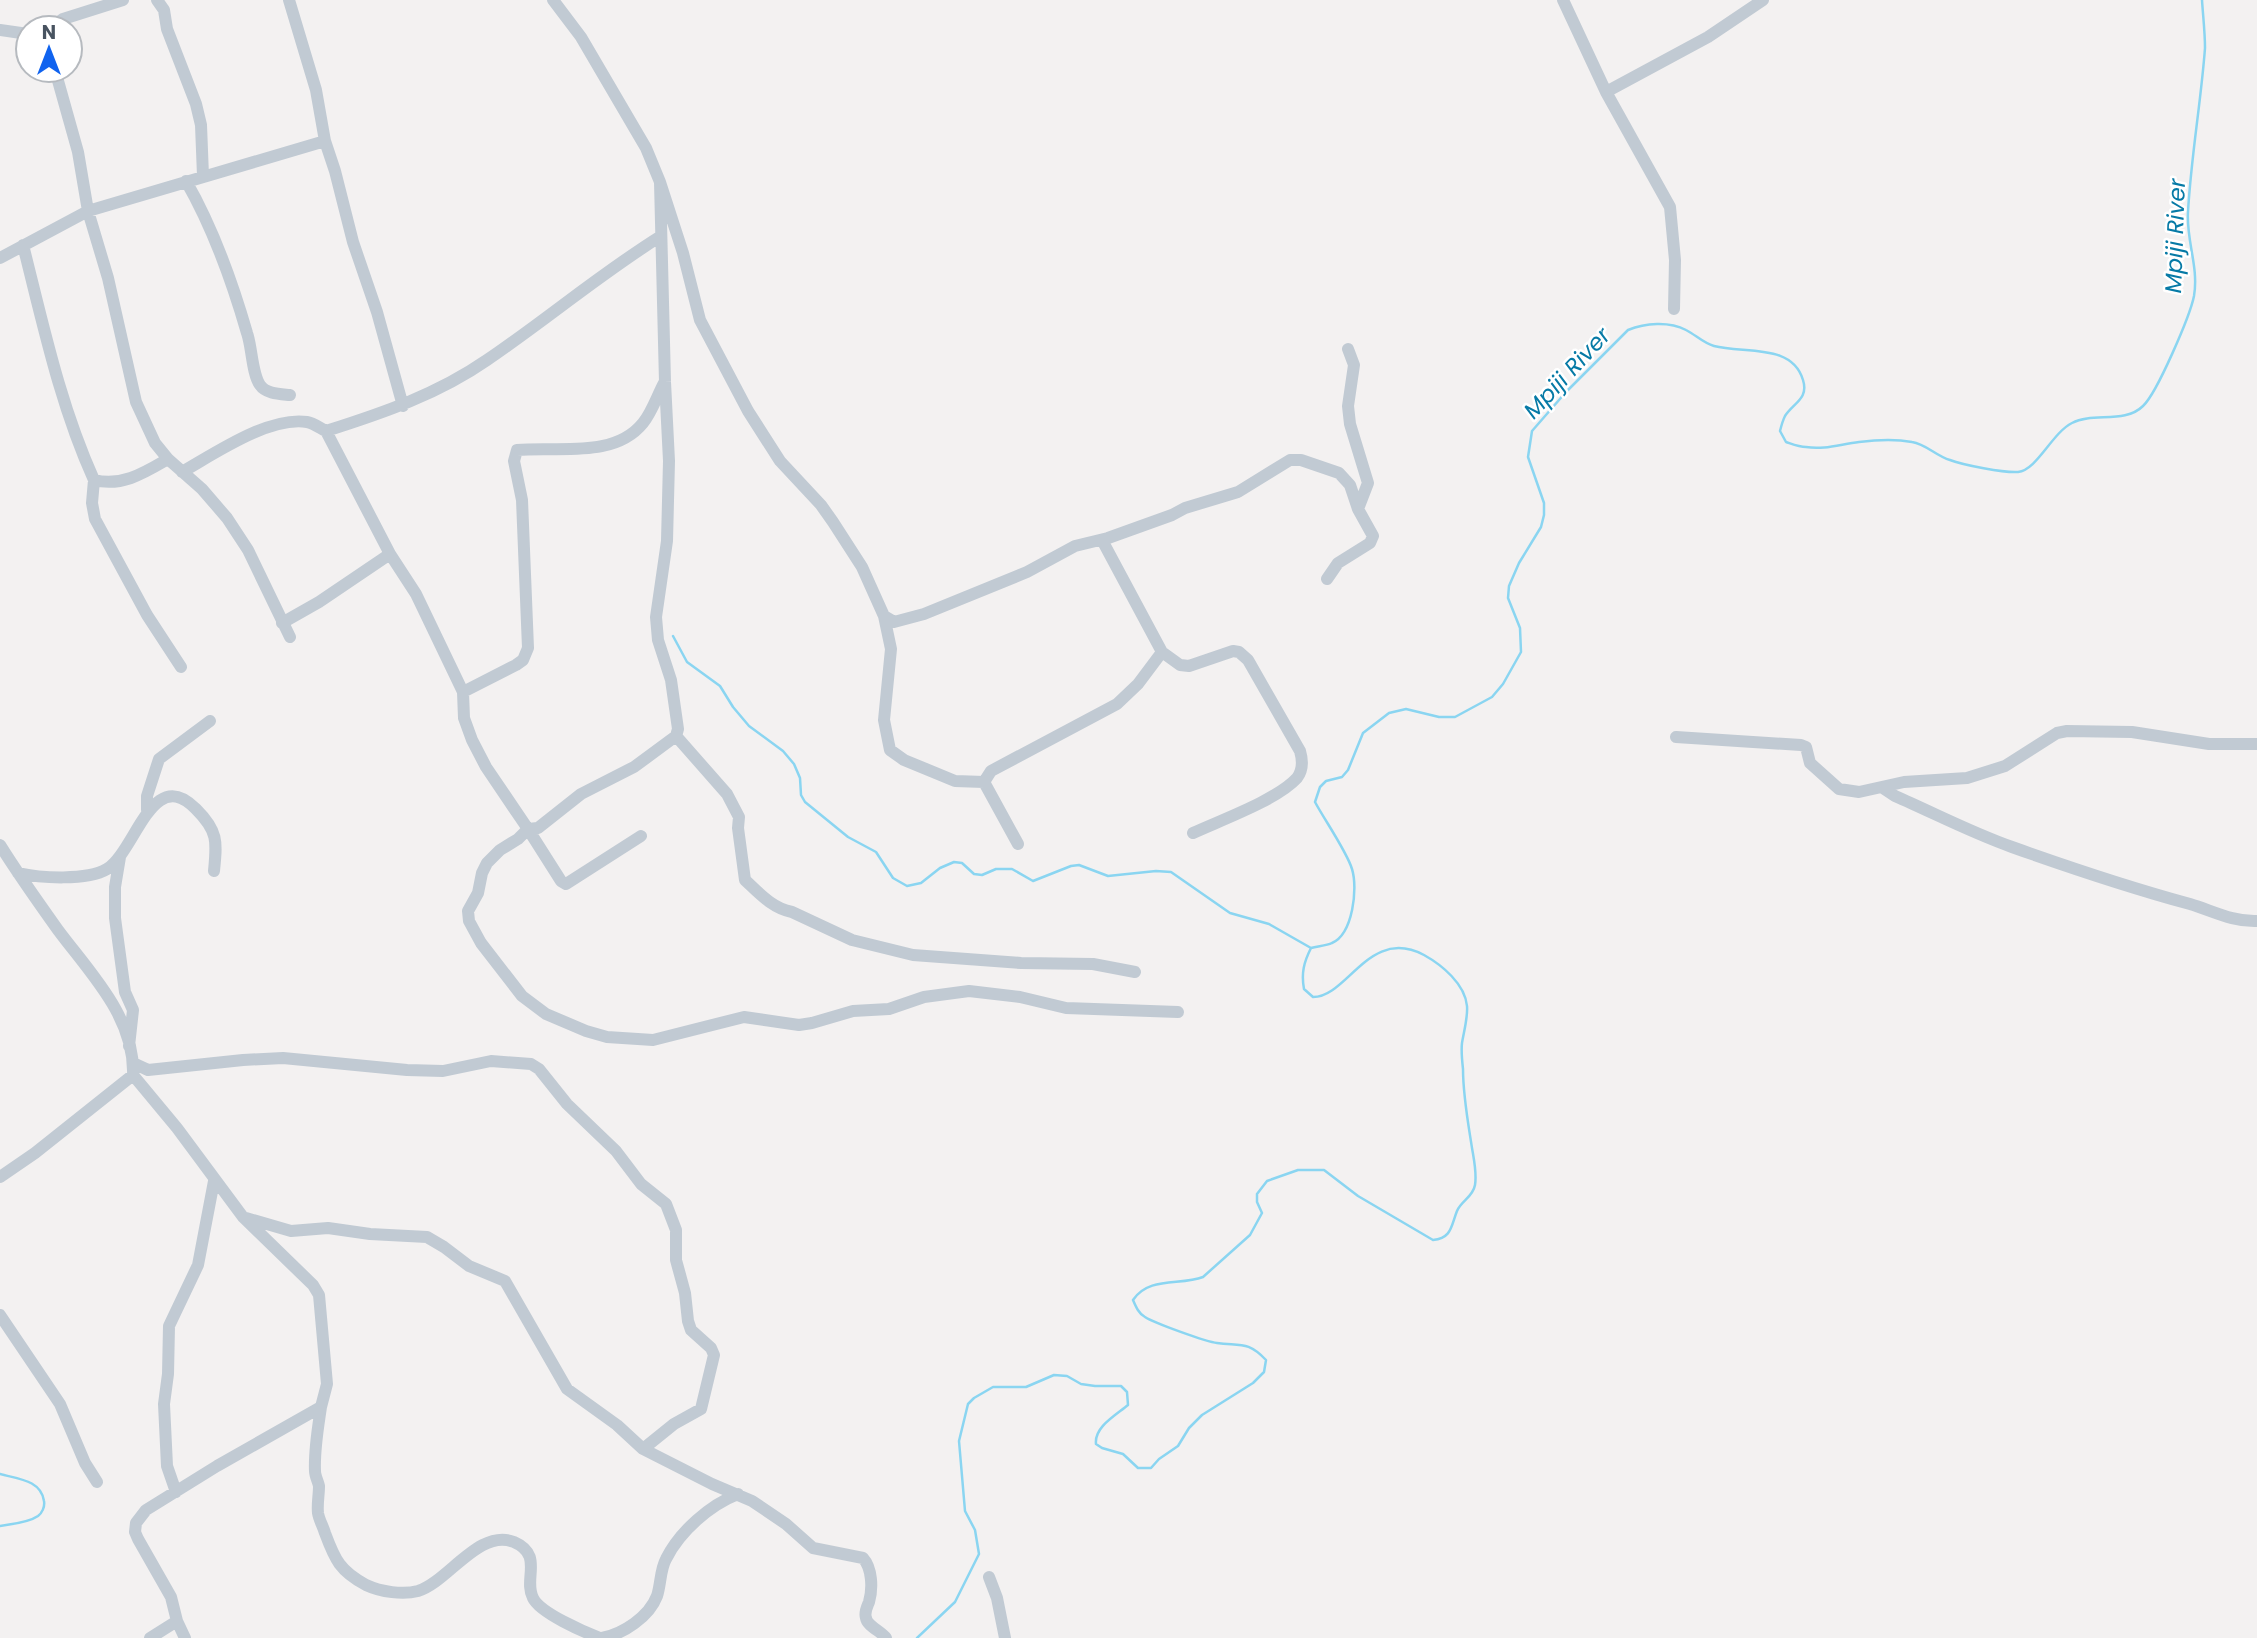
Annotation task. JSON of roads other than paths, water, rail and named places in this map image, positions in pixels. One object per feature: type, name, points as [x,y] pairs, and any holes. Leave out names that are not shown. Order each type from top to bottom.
[{"type":"street","points":[[79,14],[123,0]]},
{"type":"street","points":[[157,0],[163,10],[167,29],[196,104],[201,125],[203,176]]},
{"type":"street","points":[[289,0],[316,90],[325,141],[403,406]]},
{"type":"street","points":[[553,0],[581,37],[646,148],[683,253],[699,320],[748,411],[780,461],[821,505],[862,568],[884,616],[891,649],[884,720],[890,750],[904,760],[955,781],[984,782]]},
{"type":"street","points":[[1563,0],[1606,92],[1670,207],[1675,261],[1674,309]]},
{"type":"street","points":[[1606,92],[1708,37],[1762,0]]},
{"type":"street","points":[[59,84],[78,152],[88,211],[108,278],[136,402],[155,443],[227,518],[290,637]]},
{"type":"street","points":[[0,258],[88,211],[325,141]]},
{"type":"street","points":[[186,181],[197,200],[233,285],[249,337],[257,381],[261,388],[272,393],[290,395]]},
{"type":"street","points":[[660,182],[669,461],[667,541],[656,617],[658,640],[671,680],[678,729],[676,736],[635,767],[581,794],[538,828],[527,829],[519,839],[500,850],[487,863],[478,893],[468,911],[469,921],[481,943],[522,996],[546,1014],[607,1037],[653,1040],[744,1017],[799,1024],[812,1023],[853,1011],[889,1009],[924,997],[970,991],[1020,997],[1066,1008],[1178,1012]]},
{"type":"street","points":[[326,431],[403,406],[486,362],[619,262],[661,236]]},
{"type":"street","points":[[23,245],[58,380],[94,480],[92,503],[96,519],[147,615],[181,667]]},
{"type":"street","points":[[1348,349],[1354,365],[1348,406],[1350,424],[1368,483],[1358,509]]},
{"type":"street","points":[[463,692],[516,665],[523,660],[528,648],[522,499],[514,461],[517,450],[601,448],[617,442],[642,424],[665,382]]},
{"type":"street","points":[[182,472],[249,435],[275,425],[308,422],[326,431],[390,554],[416,594],[463,692],[464,718],[472,740],[561,881],[566,884],[640,836]]},
{"type":"street","points":[[94,480],[119,482],[147,472],[168,459]]},
{"type":"street","points":[[884,616],[894,622],[924,614],[1027,572],[1074,546],[1102,540],[1185,508],[1238,492],[1290,460],[1301,460],[1339,473],[1350,485],[1358,509],[1373,536],[1370,543],[1338,563],[1326,579]]},
{"type":"street","points":[[1102,540],[1162,652],[1180,665],[1189,666],[1233,651],[1239,652],[1248,660],[1300,751],[1303,766],[1297,777],[1284,788],[1193,833]]},
{"type":"street","points":[[282,623],[319,602],[390,554]]},
{"type":"street","points":[[984,782],[991,771],[1117,704],[1138,684],[1162,652]]},
{"type":"street","points":[[147,810],[147,796],[159,759],[211,721]]},
{"type":"street","points":[[1676,737],[1801,745],[1805,747],[1810,763],[1839,789],[1859,792],[1904,782],[1967,778],[2005,765],[2057,733],[2132,732],[2209,744],[2257,744]]},
{"type":"street","points":[[676,736],[727,794],[739,817],[745,880],[782,910],[792,912],[852,940],[914,955],[1021,963],[1093,964],[1135,972]]},
{"type":"street","points":[[984,782],[1018,844]]},
{"type":"street","points":[[1882,788],[2010,846],[2229,918],[2243,922],[2257,921]]},
{"type":"street","points":[[129,1046],[133,1010],[125,992],[115,918],[115,887],[120,858],[147,810],[167,797],[179,795],[188,800],[214,831],[214,871]]},
{"type":"street","points":[[0,845],[74,952],[105,989],[129,1046],[133,1069],[243,1217],[319,1295],[327,1384],[315,1454],[319,1516],[335,1558],[349,1575],[377,1589],[405,1593],[418,1591],[430,1586],[476,1549],[494,1541],[513,1541],[527,1552],[531,1560],[531,1592],[536,1602],[567,1624],[601,1638],[622,1631],[642,1617],[656,1598],[666,1559],[677,1544],[696,1521],[727,1498],[738,1494]]},
{"type":"street","points":[[18,873],[42,878],[95,874],[107,869],[120,858]]},
{"type":"street","points":[[0,1177],[62,1133],[133,1069],[283,1058],[410,1071],[443,1071],[491,1061],[531,1064],[539,1069],[567,1104],[616,1151],[640,1184],[666,1204],[676,1230],[676,1261],[685,1293],[688,1321],[691,1330],[711,1348],[714,1355],[701,1409],[674,1424],[643,1448]]},
{"type":"street","points":[[176,1492],[168,1471],[164,1404],[169,1363],[169,1326],[198,1265],[215,1181]]},
{"type":"street","points":[[243,1217],[291,1231],[328,1228],[370,1234],[427,1237],[469,1266],[505,1281],[567,1389],[617,1425],[643,1448],[775,1515],[813,1548],[863,1558],[868,1563],[871,1576],[867,1623],[886,1638]]},
{"type":"street","points":[[0,1315],[60,1404],[85,1463],[97,1482]]},
{"type":"street","points":[[185,1638],[171,1597],[135,1532],[140,1515],[217,1466],[321,1407]]},
{"type":"street","points":[[989,1577],[997,1598],[1005,1638]]},
{"type":"street","points":[[150,1638],[177,1621]]},
{"type":"waterway","name":"Mpiji River","points":[[1311,948],[1330,944],[1339,938],[1349,921],[1354,898],[1352,869],[1315,802],[1320,787],[1326,781],[1342,777],[1348,770],[1363,733],[1389,713],[1406,709],[1439,717],[1455,717],[1492,697],[1503,684],[1521,652],[1520,628],[1508,598],[1509,586],[1519,563],[1541,527],[1544,515],[1544,503],[1528,457],[1532,431],[1566,392],[1628,330],[1649,325],[1672,325],[1714,346],[1766,352],[1789,360],[1803,380],[1804,392],[1785,416],[1780,431],[1786,442],[1801,446],[1819,448],[1872,441],[1906,441],[1922,445],[1956,462],[2018,472],[2032,465],[2072,423],[2089,418],[2127,415],[2143,406],[2172,354],[2194,296],[2195,275],[2188,212],[2205,48],[2202,0]]},
{"type":"waterway","points":[[673,636],[687,662],[720,686],[749,726],[783,751],[794,764],[805,802],[848,837],[876,852],[893,878],[907,886],[921,883],[940,868],[954,862],[962,863],[974,874],[1012,869],[1033,881],[1079,865],[1108,876],[1171,872],[1230,913],[1269,924],[1311,948]]},
{"type":"waterway","points":[[917,1638],[955,1602],[979,1554],[975,1530],[965,1511],[959,1441],[968,1404],[974,1398],[993,1387],[1026,1387],[1054,1375],[1067,1376],[1081,1384],[1121,1386],[1127,1392],[1128,1405],[1102,1427],[1098,1432],[1096,1444],[1123,1454],[1138,1468],[1151,1468],[1178,1446],[1189,1428],[1202,1415],[1253,1383],[1264,1372],[1266,1360],[1249,1347],[1211,1342],[1150,1320],[1141,1314],[1133,1300],[1140,1292],[1156,1285],[1203,1277],[1250,1235],[1262,1213],[1257,1194],[1267,1181],[1298,1170],[1324,1170],[1358,1196],[1433,1240],[1447,1234],[1459,1208],[1472,1193],[1475,1171],[1465,1099],[1462,1052],[1467,1006],[1462,990],[1438,964],[1405,948],[1388,949],[1374,956],[1326,994],[1313,997],[1304,989],[1303,978],[1311,948]]},
{"type":"waterway","points":[[0,1474],[34,1485],[42,1494],[44,1503],[38,1516],[0,1526]]}]
